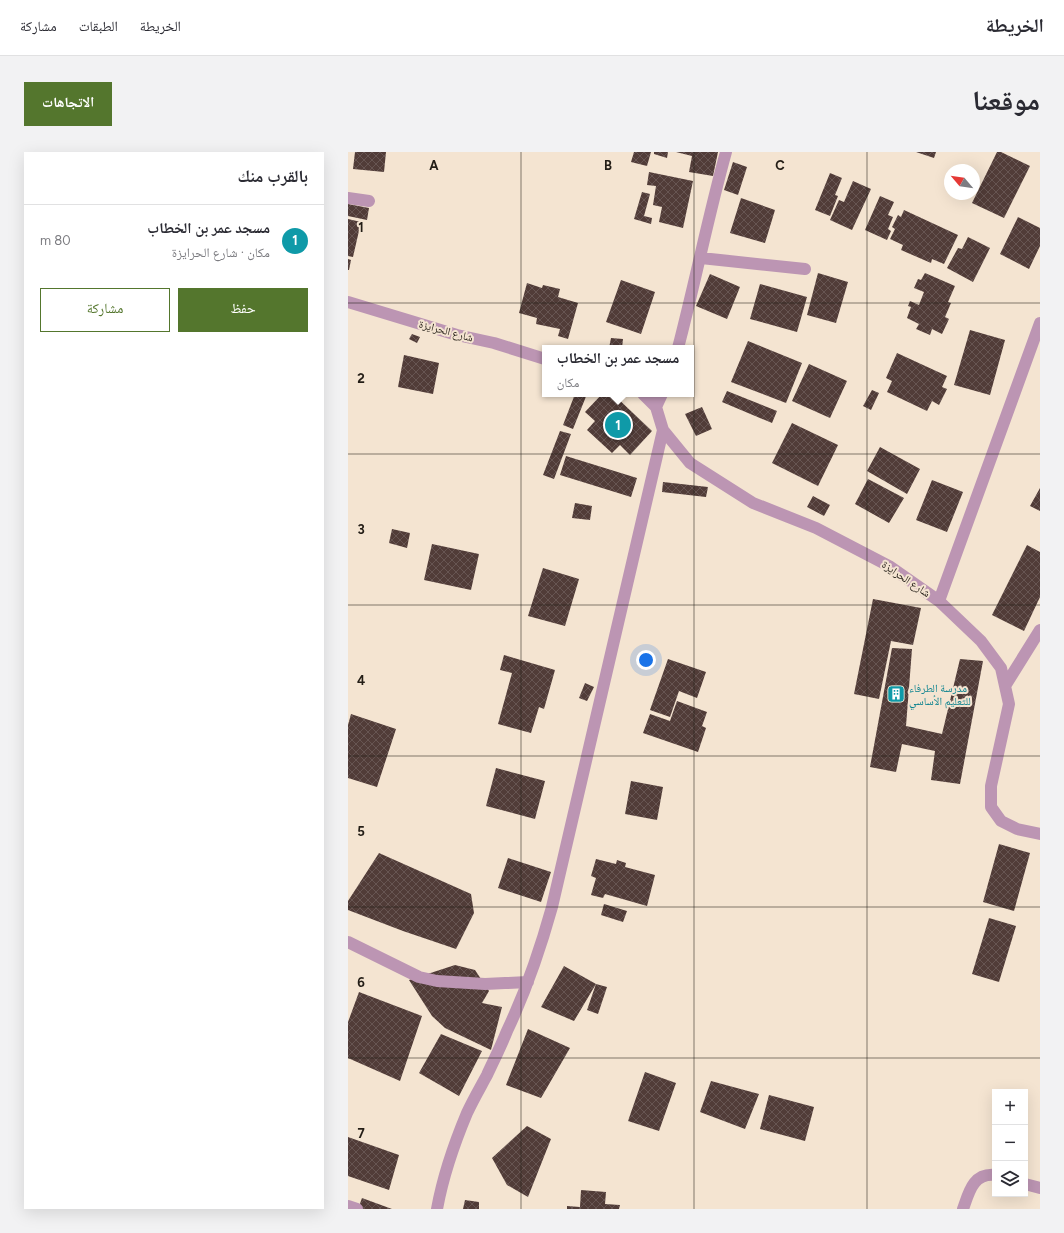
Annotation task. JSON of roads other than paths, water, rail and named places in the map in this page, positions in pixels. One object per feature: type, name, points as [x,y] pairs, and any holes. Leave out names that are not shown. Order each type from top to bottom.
[{"type":"street","points":[[679,345],[701,258],[712,202],[726,152]]},
{"type":"street","points":[[348,198],[369,200]]},
{"type":"street","points":[[701,258],[805,269]]},
{"type":"street","name":"شارع الحرايزة","points":[[348,302],[457,335],[494,343],[542,358]]},
{"type":"street","points":[[939,601],[1040,323]]},
{"type":"street","name":"شارع الحرايزة","points":[[646,397],[656,407],[663,430],[690,462],[753,503],[816,528],[889,566],[939,601],[981,641],[1001,668],[1009,704],[991,786],[991,807],[1001,821],[1017,829],[1040,834]]},
{"type":"street","points":[[656,407],[661,397]]},
{"type":"street","points":[[437,1209],[440,1190],[452,1150],[468,1112],[496,1056],[528,982],[541,945],[552,907],[663,430]]},
{"type":"street","points":[[1006,686],[1040,630]]},
{"type":"street","points":[[348,942],[419,977],[437,981],[485,984],[528,982]]},
{"type":"street","points":[[964,1209],[975,1181],[985,1175],[992,1175]]},
{"type":"street","points":[[1028,1185],[1040,1188]]},
{"type":"street","points":[[348,1206],[357,1209]]},
{"type":"place","name":"مسجد عمر بن الخطاب","points":[[618,425]]},
{"type":"place","name":"مدرسة الطرفاء للتعليم الأساسي","points":[[896,694]]}]
